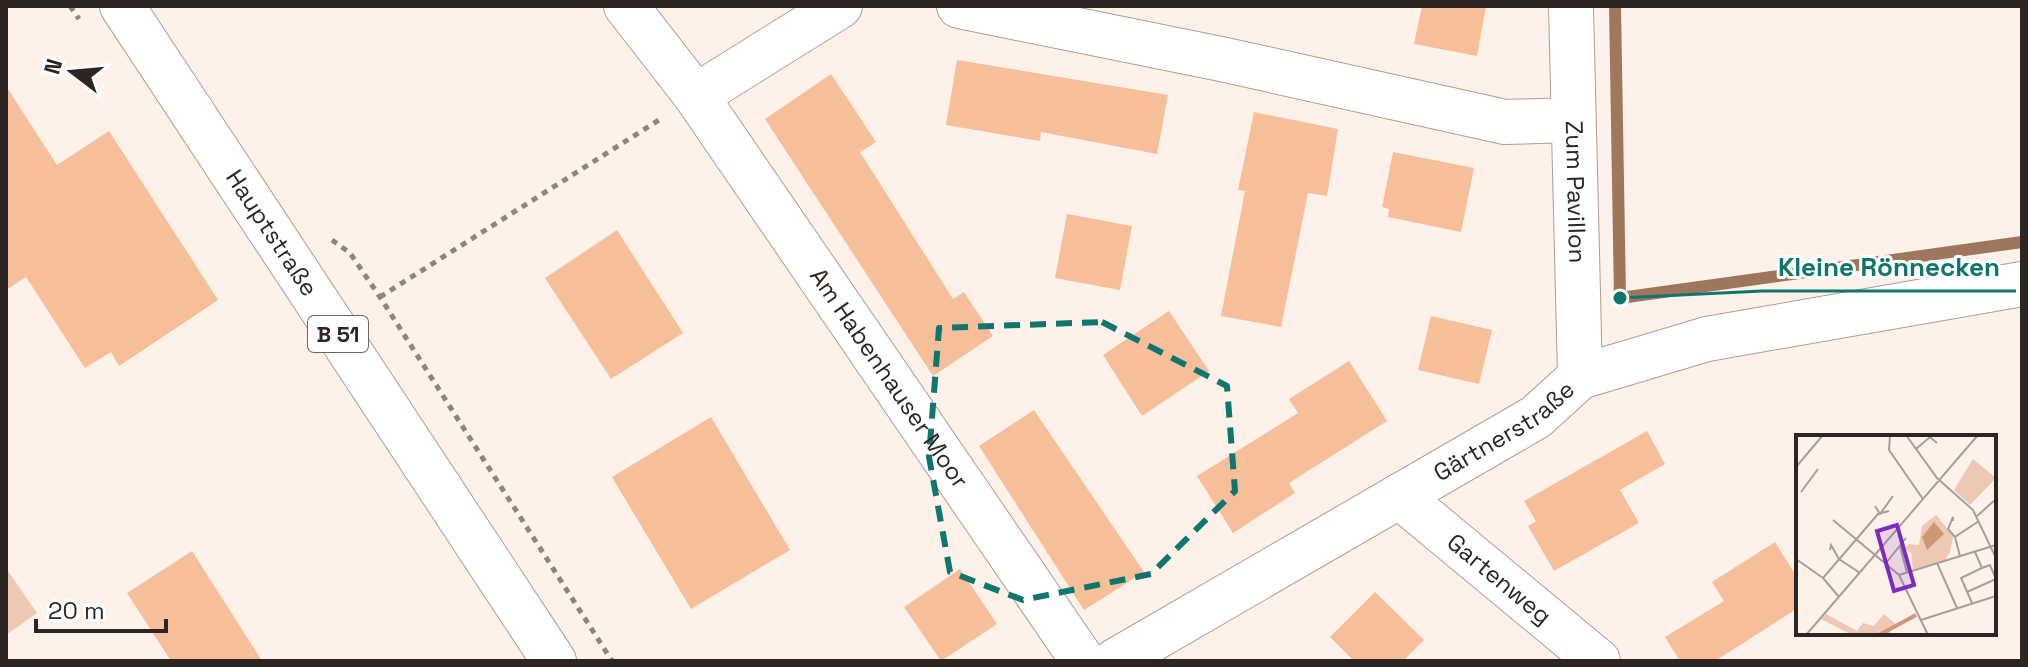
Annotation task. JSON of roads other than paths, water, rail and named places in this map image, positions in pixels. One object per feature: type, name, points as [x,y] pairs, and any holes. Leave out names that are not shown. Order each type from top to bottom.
[{"type":"street","name":"Hauptstraße","points":[[122,6],[554,661]]},
{"type":"street","name":"Am Habenhauser Moor","points":[[626,6],[696,96],[1083,661]]},
{"type":"street","points":[[696,96],[840,6]]},
{"type":"street","points":[[959,6],[1221,59],[1505,122],[1573,120]]},
{"type":"street","name":"Zum Pavillon","points":[[1571,6],[1580,377]]},
{"type":"street","name":"Gärtnerstraße","points":[[1115,661],[1536,417],[1580,377],[1707,339],[2022,284]]},
{"type":"street","name":"Gartenweg","points":[[1399,496],[1598,661]]},
{"type":"waterway","points":[[1615,6],[1620,298],[2022,242]]},
{"type":"place","name":"Kleine Rönnecken","points":[[1620,298]]}]
